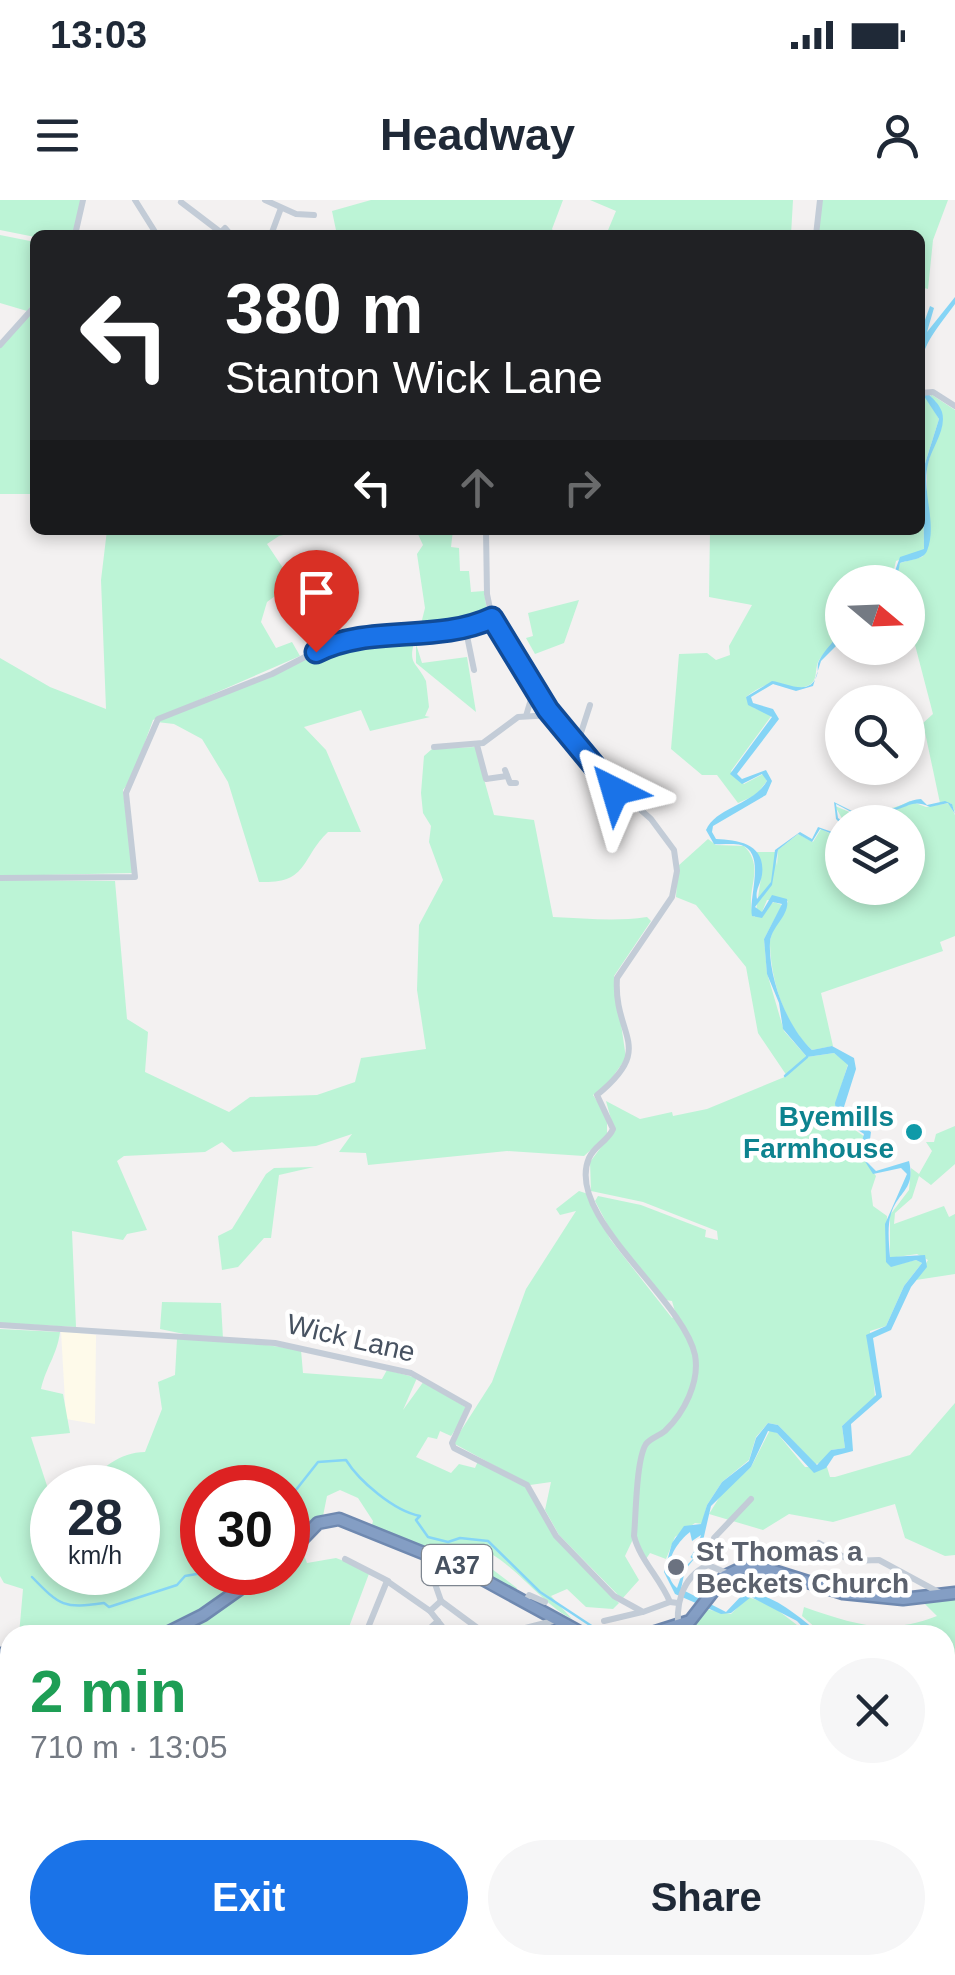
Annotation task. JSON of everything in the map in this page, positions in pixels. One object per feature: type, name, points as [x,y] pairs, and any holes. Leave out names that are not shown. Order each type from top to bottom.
[{"type":"highway","name":"A37","points":[[310,1531],[318,1523],[334,1518],[478,1575],[562,1625]]},
{"type":"highway","points":[[684,1625],[727,1573],[758,1568],[837,1592],[900,1599],[949,1594]]},
{"type":"highway","points":[[182,1625],[231,1595]]},
{"type":"street","points":[[76,230],[84,200]]},
{"type":"street","points":[[135,200],[154,230]]},
{"type":"street","points":[[265,200],[311,217]]},
{"type":"street","points":[[817,230],[820,200]]},
{"type":"street","points":[[181,202],[214,230]]},
{"type":"street","points":[[273,230],[281,208]]},
{"type":"street","points":[[0,345],[30,312]]},
{"type":"street","points":[[925,392],[955,406]]},
{"type":"street","points":[[486,535],[486,594],[492,618],[552,715],[578,743],[596,772],[662,830],[676,860],[672,897],[617,978],[628,1059],[616,1081],[596,1095],[613,1129],[588,1163],[589,1191],[611,1238],[686,1329],[694,1353],[692,1392],[670,1425],[646,1444],[634,1536],[638,1550],[676,1601],[678,1625]]},
{"type":"street","points":[[0,878],[134,876],[126,794],[158,719],[272,674],[334,642],[465,626],[492,618]]},
{"type":"street","points":[[465,626],[475,670]]},
{"type":"street","points":[[526,716],[534,689]]},
{"type":"street","points":[[578,743],[590,705]]},
{"type":"street","points":[[434,747],[477,744],[526,716],[552,715]]},
{"type":"street","points":[[477,744],[486,779],[506,773],[510,783],[516,783]]},
{"type":"street","name":"Wick Lane","points":[[0,1326],[255,1340],[402,1370],[430,1380],[468,1406],[452,1443],[500,1476],[526,1485],[556,1536],[614,1596],[643,1612]]},
{"type":"street","points":[[604,1621],[676,1601],[708,1565],[714,1538],[751,1500]]},
{"type":"street","points":[[824,1544],[851,1561],[879,1560],[949,1594]]},
{"type":"street","points":[[424,1552],[441,1601],[473,1625]]},
{"type":"street","points":[[344,1559],[388,1581],[430,1612],[441,1625]]},
{"type":"street","points":[[708,1565],[727,1573]]},
{"type":"street","points":[[369,1625],[388,1581]]},
{"type":"street","points":[[524,1604],[530,1595],[544,1602]]},
{"type":"street","points":[[430,1612],[441,1601]]},
{"type":"street","points":[[537,1625],[553,1621]]},
{"type":"street","points":[[434,1625],[438,1622]]},
{"type":"shaded area","points":[[61,1331],[96,1335],[95,1424],[66,1419]]},
{"type":"green space","points":[[0,200],[82,200],[75,230],[30,230],[30,236],[0,230]]},
{"type":"green space","points":[[371,200],[563,200],[553,230],[336,230],[332,211]]},
{"type":"green space","points":[[590,200],[793,200],[791,230],[608,230],[616,211]]},
{"type":"green space","points":[[822,200],[948,200],[933,240],[928,289],[925,230],[819,230]]},
{"type":"green space","points":[[0,235],[30,241],[30,307],[27,311],[0,303]]},
{"type":"green space","points":[[30,314],[30,494],[0,494],[0,346]]},
{"type":"green space","points":[[929,393],[955,410],[955,812],[951,803],[940,803],[925,732],[925,721],[933,714],[920,665],[925,665],[925,565],[899,565],[922,557],[927,550],[927,466],[942,415]]},
{"type":"green space","points":[[925,395],[939,419],[925,464]]},
{"type":"green space","points":[[106,535],[284,535],[267,544],[293,583],[267,602],[261,622],[276,648],[292,642],[300,656],[153,720],[132,778],[123,790],[133,873],[0,876],[0,658],[50,687],[106,709],[101,580]]},
{"type":"green space","points":[[418,535],[452,535],[451,547],[459,548],[460,571],[469,571],[471,592],[484,591],[487,611],[483,620],[420,628],[425,608],[417,554],[423,545]]},
{"type":"green space","points":[[710,535],[924,535],[924,550],[896,561],[895,565],[825,565],[825,653],[812,683],[796,689],[766,685],[746,697],[754,708],[772,715],[731,771],[744,784],[763,774],[767,781],[756,795],[738,803],[717,775],[702,775],[671,749],[679,654],[707,653],[716,660],[730,655],[729,646],[752,605],[709,597]]},
{"type":"green space","points":[[579,600],[564,643],[535,654],[526,638],[533,636],[528,613]]},
{"type":"green space","points":[[416,635],[412,657],[426,681],[429,707],[425,716],[430,717],[370,731],[361,710],[304,727],[326,750],[361,832],[328,832],[295,874],[275,882],[259,882],[228,782],[202,739],[174,724],[157,722],[336,644]]},
{"type":"green space","points":[[416,644],[422,663],[467,657],[476,712],[416,663]]},
{"type":"green space","points":[[475,747],[494,815],[534,820],[553,917],[647,917],[651,921],[614,976],[626,1058],[607,1085],[593,1095],[607,1116],[607,1135],[584,1156],[507,1151],[368,1165],[366,1153],[339,1152],[352,1134],[316,1146],[233,1152],[222,1142],[205,1152],[124,1156],[117,1161],[147,1230],[127,1234],[123,1240],[72,1231],[76,1327],[0,1323],[0,880],[115,881],[127,1019],[148,1032],[145,1072],[229,1112],[250,1097],[317,1095],[355,1082],[361,1058],[426,1049],[417,990],[419,925],[443,880],[429,842],[431,826],[423,813],[424,756],[432,749]]},
{"type":"green space","points":[[949,803],[955,815],[955,936],[940,942],[943,951],[821,993],[833,1046],[812,1050],[787,1016],[773,973],[770,940],[788,901],[767,900],[762,912],[756,911],[762,871],[756,852],[775,852],[777,866],[778,850],[798,834],[813,842],[821,829],[825,831],[825,905],[925,905],[925,807]]},
{"type":"green space","points":[[708,839],[716,845],[744,846],[751,855],[754,917],[774,902],[782,905],[764,939],[767,973],[784,1031],[807,1057],[834,1053],[848,1064],[834,1110],[838,1118],[865,1137],[859,1152],[876,1176],[871,1191],[873,1206],[887,1216],[886,1261],[891,1266],[916,1260],[922,1263],[904,1286],[886,1326],[870,1331],[875,1398],[842,1426],[845,1448],[831,1450],[823,1463],[815,1464],[778,1425],[768,1423],[756,1437],[749,1460],[722,1482],[707,1505],[702,1524],[695,1523],[675,1537],[666,1559],[650,1553],[646,1559],[634,1537],[625,1556],[639,1580],[622,1599],[559,1535],[545,1510],[551,1482],[530,1485],[453,1443],[492,1382],[526,1289],[576,1211],[560,1215],[556,1209],[579,1191],[588,1194],[610,1239],[672,1318],[676,1315],[672,1301],[666,1300],[614,1237],[595,1201],[598,1196],[641,1205],[706,1230],[705,1237],[718,1240],[717,1231],[643,1202],[591,1191],[590,1162],[614,1130],[606,1101],[640,1119],[672,1112],[673,1116],[707,1109],[787,1076],[758,1033],[746,967],[696,905],[676,897],[678,866]]},
{"type":"green space","points":[[955,1126],[955,1164],[931,1185],[919,1176],[912,1198],[895,1213],[894,1224],[944,1206],[949,1217],[955,1214],[955,1274],[916,1280],[928,1260],[917,1254],[890,1258],[890,1215],[909,1190],[911,1168],[919,1174],[932,1151],[926,1142],[934,1142],[936,1134]]},
{"type":"green space","points":[[314,1167],[279,1175],[271,1238],[264,1238],[238,1267],[222,1270],[218,1236],[232,1229],[266,1174],[274,1168]]},
{"type":"green space","points":[[162,1302],[221,1303],[223,1339],[301,1350],[303,1373],[382,1379],[387,1370],[417,1378],[403,1410],[424,1381],[465,1407],[465,1415],[451,1436],[440,1431],[437,1439],[428,1437],[416,1457],[451,1473],[459,1464],[475,1468],[478,1461],[526,1486],[554,1537],[619,1603],[613,1609],[586,1607],[567,1589],[551,1596],[572,1619],[484,1550],[472,1548],[471,1553],[517,1588],[514,1594],[371,1529],[373,1521],[358,1498],[340,1490],[327,1496],[323,1516],[310,1528],[310,1465],[180,1465],[180,1595],[227,1595],[196,1616],[173,1625],[20,1625],[23,1589],[4,1583],[0,1576],[0,1329],[60,1332],[41,1389],[63,1394],[70,1433],[31,1437],[40,1465],[30,1465],[30,1595],[160,1595],[160,1465],[108,1465],[127,1455],[145,1452],[162,1409],[158,1382],[175,1375],[177,1339],[184,1334],[160,1329]]},
{"type":"green space","points":[[955,1403],[955,1555],[945,1556],[905,1538],[895,1504],[833,1522],[789,1514],[763,1530],[709,1514],[722,1493],[751,1467],[770,1430],[777,1433],[805,1467],[827,1467],[830,1477],[835,1477],[910,1455]]},
{"type":"green space","points":[[336,1558],[370,1571],[350,1625],[187,1625],[236,1595],[310,1595],[310,1562]]},
{"type":"green space","points":[[748,1597],[771,1605],[797,1625],[689,1625],[705,1609],[731,1614]]},
{"type":"green space","points":[[955,1597],[955,1625],[902,1625],[937,1616],[922,1601]]},
{"type":"green space","points":[[804,1607],[870,1625],[812,1625],[802,1616]]},
{"type":"water","points":[[955,297],[955,304],[925,350],[925,320],[930,306],[934,308],[927,332]]},
{"type":"water","points":[[925,389],[940,407],[943,419],[926,475],[930,540],[922,556],[897,565],[900,557],[924,549],[925,464],[939,419],[925,398]]},
{"type":"water","points":[[816,678],[813,686],[796,691],[773,684],[751,697],[753,703],[773,709],[779,719],[737,774],[742,779],[766,770],[772,781],[766,795],[713,826],[712,832],[716,839],[749,846],[760,856],[762,875],[757,899],[771,882],[775,850],[800,832],[812,839],[818,827],[825,829],[820,829],[812,842],[798,834],[778,850],[772,885],[755,907],[762,912],[772,895],[787,899],[786,910],[770,942],[772,970],[781,1001],[812,1050],[832,1046],[854,1058],[856,1069],[843,1110],[871,1132],[867,1162],[876,1171],[909,1161],[911,1171],[890,1219],[890,1257],[925,1255],[927,1267],[911,1287],[891,1330],[873,1338],[882,1397],[851,1424],[853,1451],[834,1456],[826,1468],[814,1473],[777,1433],[768,1431],[751,1467],[711,1506],[702,1545],[697,1548],[701,1535],[692,1541],[690,1532],[678,1544],[669,1567],[677,1588],[684,1568],[699,1553],[685,1570],[681,1589],[726,1612],[744,1593],[765,1596],[809,1625],[801,1625],[751,1597],[731,1613],[721,1614],[675,1594],[664,1572],[672,1543],[684,1526],[701,1524],[707,1505],[722,1482],[749,1461],[756,1438],[768,1423],[778,1425],[817,1465],[831,1450],[845,1448],[842,1426],[876,1395],[866,1335],[886,1326],[904,1286],[922,1263],[916,1260],[891,1267],[886,1262],[885,1224],[907,1174],[901,1168],[873,1174],[859,1152],[864,1134],[836,1116],[835,1103],[848,1065],[834,1053],[807,1057],[783,1029],[779,1003],[767,974],[764,939],[782,904],[773,902],[762,918],[752,916],[753,857],[741,845],[714,844],[706,830],[718,816],[753,796],[767,781],[762,774],[742,784],[730,774],[772,717],[748,705],[746,697],[772,681],[809,686]]},
{"type":"water","points":[[921,799],[927,805],[945,801],[952,804],[955,814],[948,803],[930,807],[902,805]]},
{"type":"waterway","points":[[785,1076],[807,1057]]},
{"type":"waterway","points":[[310,1472],[318,1462],[346,1460],[378,1494],[420,1516],[416,1520],[428,1537],[448,1542],[460,1538],[488,1541],[540,1592],[590,1625]]},
{"type":"waterway","points":[[698,1553],[701,1545]]},
{"type":"waterway","points":[[692,1557],[698,1548]]},
{"type":"waterway","points":[[160,1590],[180,1582]]},
{"type":"waterway","points":[[51,1595],[71,1605],[104,1603],[109,1607],[146,1595]]},
{"type":"place","name":"Byemills Farmhouse","points":[[914,1132]]},
{"type":"place","name":"St Thomas a Beckets Church","points":[[676,1567]]},
{"type":"route","points":[[316,652],[334,642],[369,635],[435,632],[492,618],[548,710],[615,791]]}]
